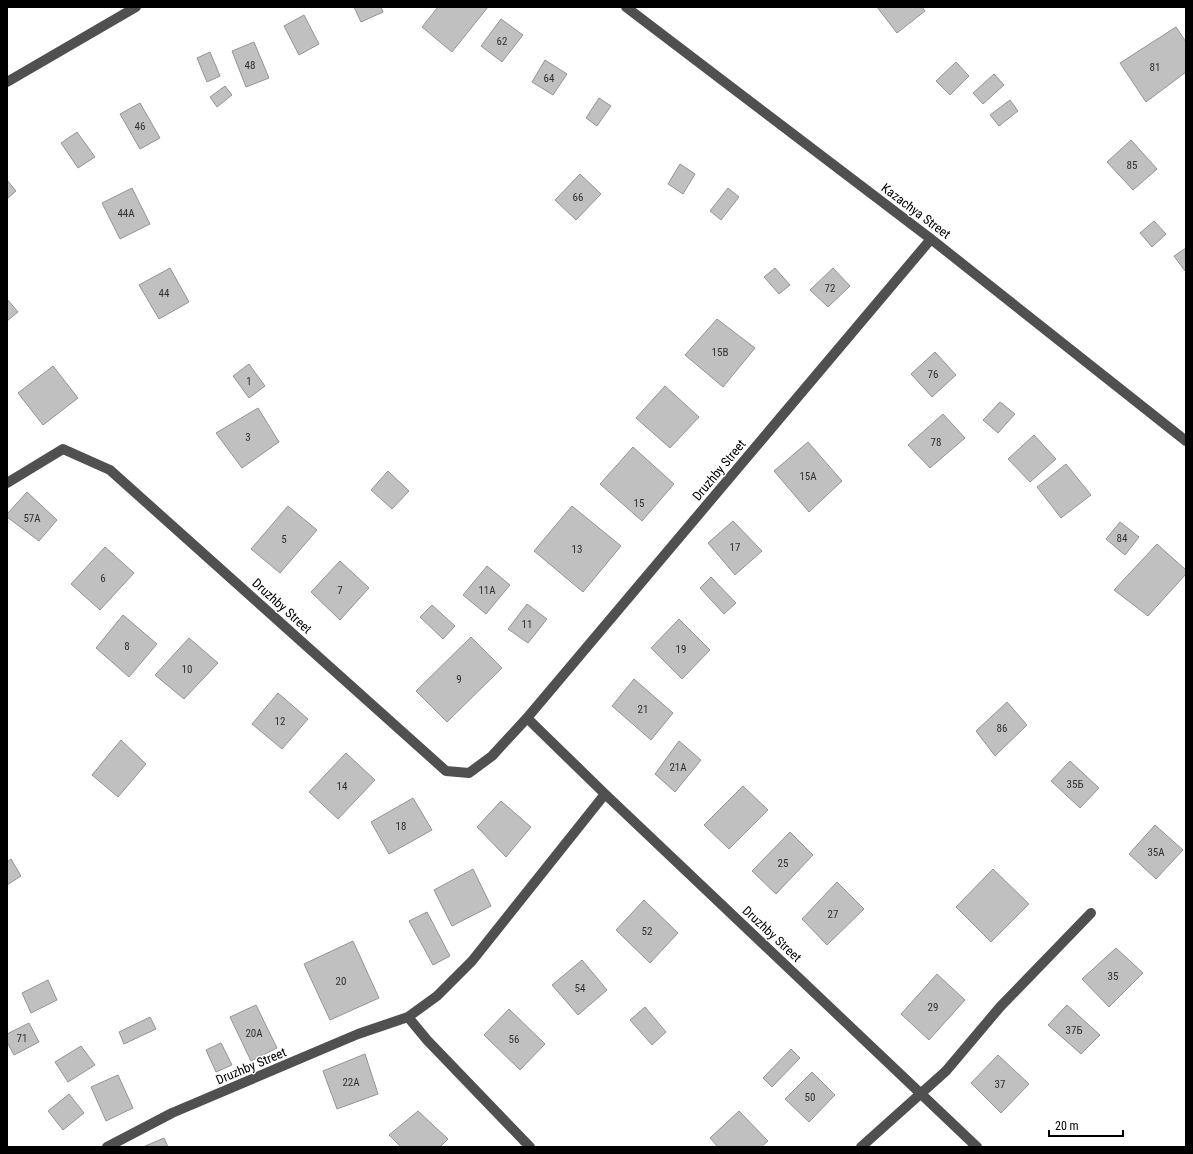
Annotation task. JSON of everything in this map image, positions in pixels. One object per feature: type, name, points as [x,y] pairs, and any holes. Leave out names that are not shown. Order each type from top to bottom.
[{"type":"street","points":[[7,82],[136,7]]},
{"type":"street","name":"Kazachya Street","points":[[626,7],[931,239],[1186,441]]},
{"type":"street","name":"Druzhby Street","points":[[7,483],[63,449],[110,470],[446,771],[469,773],[492,756],[527,718],[931,239]]},
{"type":"street","name":"Druzhby Street","points":[[527,718],[977,1147]]},
{"type":"street","name":"Druzhby Street","points":[[107,1147],[172,1113],[358,1034],[408,1017],[437,996],[472,961],[606,794]]},
{"type":"street","points":[[861,1147],[946,1071],[1000,1007],[1091,913]]},
{"type":"street","points":[[408,1017],[530,1147]]},
{"type":"building","points":[[354,7],[381,7],[383,12],[361,22]]},
{"type":"building","points":[[438,7],[488,7],[452,52],[422,27]]},
{"type":"building","points":[[877,7],[922,7],[925,11],[897,33]]},
{"type":"building","points":[[304,15],[319,44],[299,55],[284,26]]},
{"type":"building","points":[[501,19],[523,35],[502,62],[481,46]]},
{"type":"building","points":[[1176,27],[1186,42],[1186,72],[1146,102],[1120,63]]},
{"type":"building","points":[[254,42],[269,78],[246,87],[232,51]]},
{"type":"building","points":[[210,52],[220,76],[207,82],[197,58]]},
{"type":"building","points":[[545,60],[567,74],[553,95],[532,82]]},
{"type":"building","points":[[956,62],[969,76],[950,95],[936,81]]},
{"type":"building","points":[[994,74],[1004,85],[983,104],[973,93]]},
{"type":"building","points":[[225,86],[232,95],[217,107],[210,97]]},
{"type":"building","points":[[599,98],[611,106],[597,126],[586,118]]},
{"type":"building","points":[[1010,100],[1018,111],[999,126],[990,115]]},
{"type":"building","points":[[140,103],[160,138],[140,149],[120,114]]},
{"type":"building","points":[[77,132],[95,157],[78,168],[61,143]]},
{"type":"building","points":[[1131,140],[1157,169],[1133,190],[1107,162]]},
{"type":"building","points":[[680,164],[695,174],[683,194],[668,184]]},
{"type":"building","points":[[580,174],[601,194],[576,220],[555,200]]},
{"type":"building","points":[[7,180],[16,191],[7,199]]},
{"type":"building","points":[[132,188],[150,224],[120,239],[102,203]]},
{"type":"building","points":[[728,188],[739,197],[721,220],[710,211]]},
{"type":"building","points":[[1154,221],[1166,234],[1152,247],[1140,233]]},
{"type":"building","points":[[1186,248],[1186,270],[1185,271],[1174,256]]},
{"type":"building","points":[[170,268],[189,302],[159,319],[139,285]]},
{"type":"building","points":[[775,268],[790,285],[779,294],[764,277]]},
{"type":"building","points":[[833,268],[850,286],[828,307],[810,290]]},
{"type":"building","points":[[7,299],[18,312],[7,321]]},
{"type":"building","points":[[717,319],[755,348],[723,387],[685,355]]},
{"type":"building","points":[[935,352],[956,375],[932,397],[911,374]]},
{"type":"building","points":[[249,364],[265,386],[249,398],[233,376]]},
{"type":"building","points":[[53,366],[78,398],[43,425],[18,393]]},
{"type":"building","points":[[665,386],[699,417],[670,448],[636,418]]},
{"type":"building","points":[[1000,402],[1015,414],[998,433],[983,420]]},
{"type":"building","points":[[258,408],[279,442],[242,468],[216,433]]},
{"type":"building","points":[[943,414],[965,438],[930,468],[908,445]]},
{"type":"building","points":[[1034,435],[1056,459],[1030,482],[1008,459]]},
{"type":"building","points":[[808,442],[842,481],[809,512],[774,471]]},
{"type":"building","points":[[633,447],[674,484],[642,521],[600,484]]},
{"type":"building","points":[[1066,464],[1091,495],[1061,518],[1037,487]]},
{"type":"building","points":[[388,471],[409,491],[392,509],[371,490]]},
{"type":"building","points":[[27,492],[57,520],[39,541],[7,517],[7,514]]},
{"type":"building","points":[[288,506],[317,530],[280,573],[251,549]]},
{"type":"building","points":[[572,506],[621,546],[583,592],[534,551]]},
{"type":"building","points":[[733,521],[762,551],[735,575],[708,543]]},
{"type":"building","points":[[1120,522],[1139,537],[1125,555],[1106,539]]},
{"type":"building","points":[[1157,544],[1186,570],[1186,574],[1148,616],[1114,590]]},
{"type":"building","points":[[105,547],[134,573],[100,610],[71,584]]},
{"type":"building","points":[[340,561],[369,588],[340,620],[311,592]]},
{"type":"building","points":[[487,566],[510,585],[486,614],[463,595]]},
{"type":"building","points":[[711,577],[736,603],[724,614],[700,588]]},
{"type":"building","points":[[527,604],[547,619],[528,643],[508,629]]},
{"type":"building","points":[[432,605],[455,626],[443,639],[420,617]]},
{"type":"building","points":[[123,615],[157,644],[129,677],[96,648]]},
{"type":"building","points":[[679,619],[710,650],[682,679],[651,648]]},
{"type":"building","points":[[471,637],[502,668],[447,722],[416,691]]},
{"type":"building","points":[[189,638],[218,663],[184,699],[155,675]]},
{"type":"building","points":[[634,679],[673,713],[651,740],[612,706]]},
{"type":"building","points":[[278,693],[308,719],[282,749],[252,724]]},
{"type":"building","points":[[1007,702],[1027,725],[995,756],[976,731]]},
{"type":"building","points":[[121,740],[146,764],[118,797],[92,775]]},
{"type":"building","points":[[679,741],[701,760],[675,792],[655,774]]},
{"type":"building","points":[[346,753],[375,780],[338,819],[309,792]]},
{"type":"building","points":[[1070,761],[1099,788],[1080,808],[1051,781]]},
{"type":"building","points":[[743,786],[768,810],[729,849],[704,825]]},
{"type":"building","points":[[413,798],[432,830],[389,854],[371,822]]},
{"type":"building","points":[[501,801],[531,827],[506,857],[477,827]]},
{"type":"building","points":[[1155,825],[1183,850],[1156,879],[1129,854]]},
{"type":"building","points":[[790,832],[813,855],[776,894],[752,871]]},
{"type":"building","points":[[11,859],[21,876],[7,885],[7,862]]},
{"type":"building","points":[[473,869],[491,906],[452,926],[434,890]]},
{"type":"building","points":[[993,869],[1029,904],[991,942],[956,907]]},
{"type":"building","points":[[837,882],[864,909],[827,945],[802,919]]},
{"type":"building","points":[[644,900],[678,933],[650,963],[616,930]]},
{"type":"building","points":[[427,912],[450,956],[433,965],[409,921]]},
{"type":"building","points":[[353,941],[379,998],[330,1020],[304,964]]},
{"type":"building","points":[[1116,948],[1143,973],[1109,1007],[1082,979]]},
{"type":"building","points":[[582,960],[607,990],[578,1015],[552,985]]},
{"type":"building","points":[[937,974],[965,1000],[929,1040],[901,1014]]},
{"type":"building","points":[[48,980],[57,1000],[31,1013],[22,993]]},
{"type":"building","points":[[256,1005],[277,1048],[251,1061],[230,1017]]},
{"type":"building","points":[[1067,1005],[1100,1035],[1081,1054],[1048,1025]]},
{"type":"building","points":[[645,1007],[666,1032],[652,1045],[630,1020]]},
{"type":"building","points":[[509,1009],[545,1044],[520,1070],[484,1035]]},
{"type":"building","points":[[150,1017],[156,1029],[124,1044],[119,1032]]},
{"type":"building","points":[[29,1023],[39,1042],[14,1055],[7,1042],[7,1034]]},
{"type":"building","points":[[221,1043],[232,1065],[216,1072],[206,1050]]},
{"type":"building","points":[[81,1046],[95,1065],[68,1082],[55,1062]]},
{"type":"building","points":[[791,1049],[800,1058],[772,1087],[763,1078]]},
{"type":"building","points":[[365,1054],[378,1094],[337,1109],[323,1071]]},
{"type":"building","points":[[998,1055],[1029,1084],[1001,1113],[971,1083]]},
{"type":"building","points":[[812,1072],[835,1095],[809,1122],[785,1099]]},
{"type":"building","points":[[118,1075],[133,1108],[106,1121],[91,1087]]},
{"type":"building","points":[[69,1094],[84,1113],[63,1130],[48,1111]]},
{"type":"building","points":[[418,1111],[448,1139],[440,1147],[401,1147],[389,1135]]},
{"type":"building","points":[[739,1111],[768,1141],[761,1147],[718,1147],[710,1138]]},
{"type":"building","points":[[164,1138],[168,1147],[143,1147]]}]
